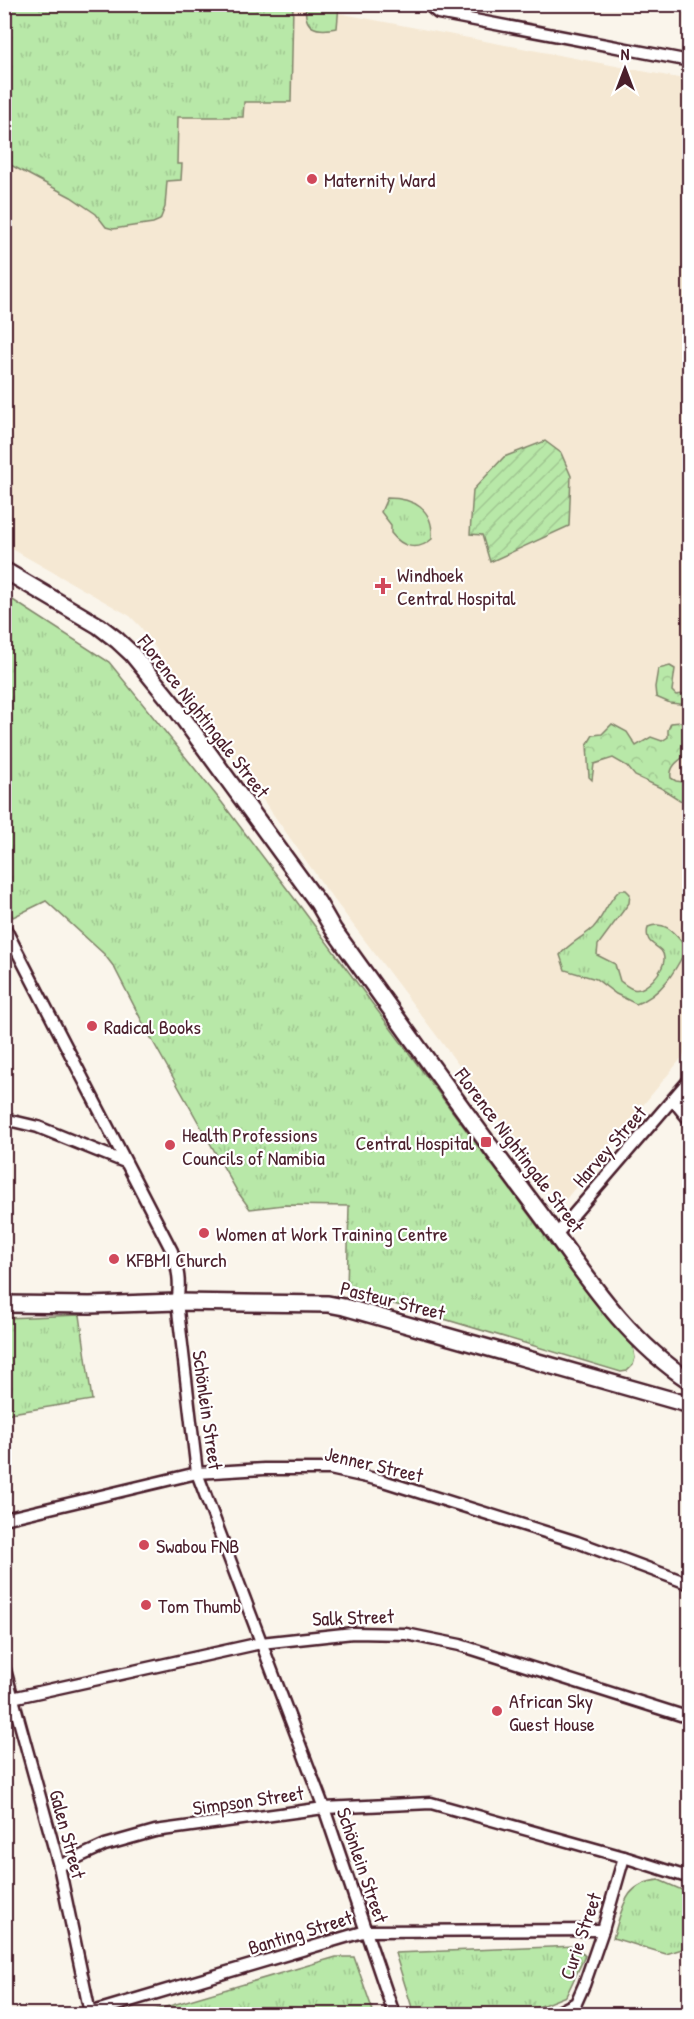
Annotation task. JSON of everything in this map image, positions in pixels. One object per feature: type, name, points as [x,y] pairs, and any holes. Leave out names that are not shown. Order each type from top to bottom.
[{"type":"main road","name":"Florence Nightingale Street","points":[[4,570],[99,626],[132,654],[166,694],[318,903],[333,929],[479,1132],[626,1328],[656,1356],[685,1378]]},
{"type":"main road","name":"Florence Nightingale Street","points":[[4,577],[93,630],[125,658],[159,699],[312,907],[333,929]]},
{"type":"main road","name":"Pasteur Street","points":[[4,1304],[90,1305],[177,1302],[328,1304],[690,1406]]},
{"type":"main road","points":[[666,1400],[681,1392],[685,1378]]},
{"type":"street","points":[[425,5],[438,13],[690,61]]},
{"type":"street","name":"Schönlein Street","points":[[4,926],[172,1251],[178,1267],[180,1280],[177,1302],[197,1473],[324,1808],[394,2014]]},
{"type":"street","name":"Harvey Street","points":[[556,1235],[690,1079]]},
{"type":"street","points":[[673,1100],[690,1121]]},
{"type":"street","points":[[4,1119],[38,1127],[125,1162]]},
{"type":"street","name":"Jenner Street","points":[[4,1519],[197,1473],[330,1468],[380,1480],[577,1542],[690,1584]]},
{"type":"street","name":"Salk Street","points":[[12,1698],[261,1643],[353,1633],[406,1634],[434,1638],[690,1718]]},
{"type":"street","name":"Galen Street","points":[[4,1666],[59,1866],[88,2014]]},
{"type":"street","name":"Simpson Street","points":[[59,1866],[105,1845],[155,1831],[324,1808],[441,1804],[690,1878]]},
{"type":"street","name":"Curie Street","points":[[555,2014],[576,2003],[584,1985],[624,1857]]},
{"type":"street","name":"Banting Street","points":[[88,2014],[366,1931],[603,1930]]},
{"type":"shaded area","name":"Windhoek Central Hospital","points":[[5,5],[339,5],[338,13],[689,80],[689,1049],[566,1199],[556,1197],[326,889],[140,626],[130,616],[5,545]]},
{"type":"green space","points":[[4,5],[293,5],[291,102],[244,102],[243,117],[178,117],[177,164],[182,164],[181,180],[167,181],[165,207],[160,220],[113,229],[106,227],[96,214],[71,197],[5,162]]},
{"type":"green space","points":[[306,5],[339,5],[337,28],[312,27],[307,19]]},
{"type":"green space","points":[[545,441],[561,453],[571,476],[569,526],[490,562],[482,535],[470,534],[473,490],[504,457]]},
{"type":"green space","points":[[387,498],[406,500],[420,507],[430,520],[432,539],[415,547],[395,538],[391,533],[391,525],[381,512]]},
{"type":"green space","points":[[5,595],[109,662],[220,800],[564,1262],[611,1323],[633,1346],[635,1358],[633,1365],[627,1371],[621,1372],[347,1290],[349,1206],[284,1205],[250,1209],[237,1191],[147,1031],[114,967],[104,954],[46,901],[13,917],[4,900]]},
{"type":"green space","points":[[670,666],[675,669],[672,691],[676,695],[689,693],[689,705],[670,703],[656,697],[658,669]]},
{"type":"green space","points":[[681,722],[689,728],[689,753],[673,766],[671,778],[683,782],[689,776],[689,806],[661,788],[635,776],[627,766],[613,758],[594,764],[592,780],[589,777],[587,745],[593,735],[602,734],[612,724],[627,732],[636,746],[651,737],[662,741],[668,737],[671,723]]},
{"type":"green space","points":[[620,890],[626,890],[630,894],[629,903],[598,945],[597,955],[615,964],[620,981],[630,988],[638,989],[643,988],[658,974],[663,963],[663,953],[648,939],[648,927],[661,925],[666,927],[687,948],[667,981],[653,995],[636,1004],[616,994],[596,979],[565,970],[560,955],[593,928]]},
{"type":"green space","points":[[80,1315],[92,1400],[5,1414],[5,1318]]},
{"type":"green space","points":[[659,1880],[689,1893],[689,1947],[666,1954],[613,1938],[622,1908],[631,1892],[647,1882]]},
{"type":"green space","points":[[576,1946],[585,1956],[566,1996],[521,2014],[414,2014],[395,1953]]},
{"type":"green space","points":[[336,1957],[354,1957],[374,2014],[142,2014]]},
{"type":"place","name":"Maternity Ward","points":[[312,179]]},
{"type":"place","name":"Windhoek Central Hospital","points":[[383,586]]},
{"type":"place","name":"Radical Books","points":[[92,1026]]},
{"type":"place","name":"Central Hospital","points":[[486,1142]]},
{"type":"place","name":"Health Professions Councils of Namibia","points":[[170,1145]]},
{"type":"place","name":"Women at Work Training Centre","points":[[204,1233]]},
{"type":"place","name":"KFBMI Church","points":[[114,1259]]},
{"type":"place","name":"Swabou FNB","points":[[144,1545]]},
{"type":"place","name":"Tom Thumb","points":[[146,1605]]},
{"type":"place","name":"African Sky Guest House","points":[[497,1711]]}]
